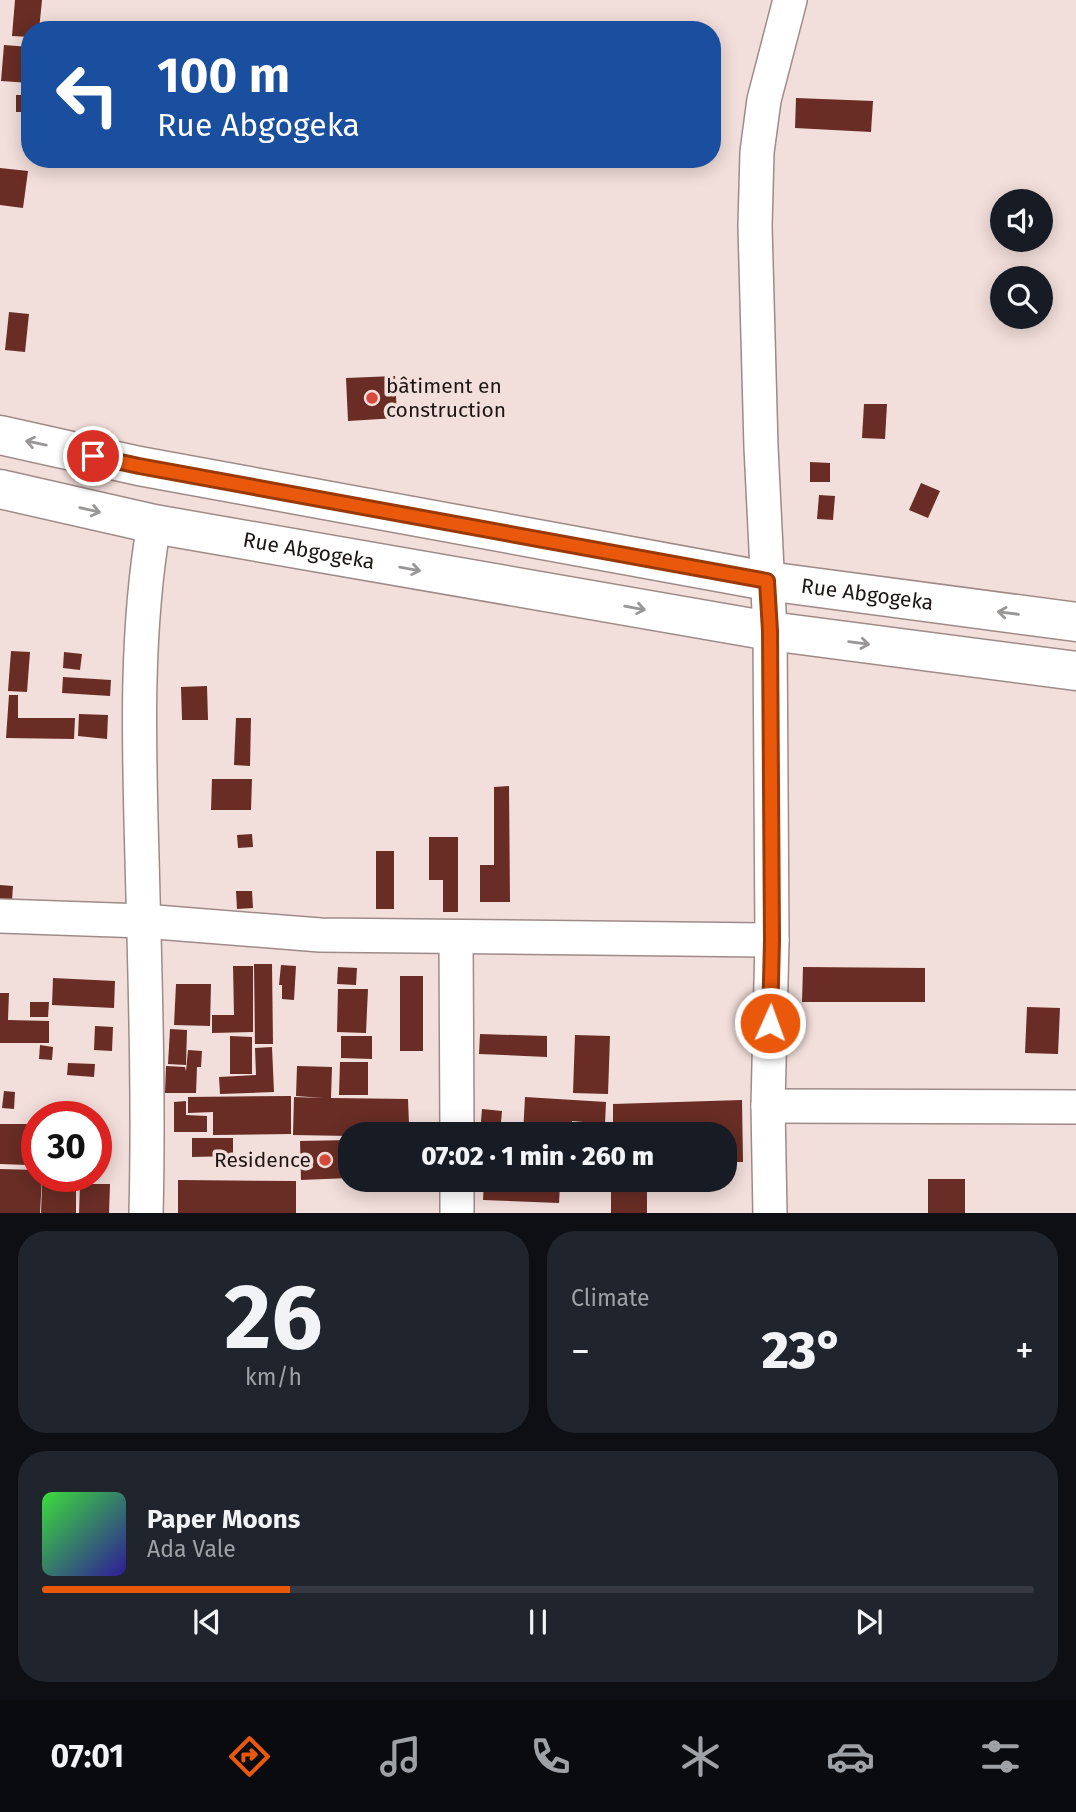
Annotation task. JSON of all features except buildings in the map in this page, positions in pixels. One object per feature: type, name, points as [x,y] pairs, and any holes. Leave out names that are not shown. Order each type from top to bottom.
[{"type":"main road","name":"Rue Abgogeka","points":[[0,435],[152,468],[767,581],[1076,622]]},
{"type":"main road","name":"Rue Abgogeka","points":[[0,489],[154,524],[770,631],[1076,671]]},
{"type":"street","points":[[770,1213],[770,631],[755,226],[757,152],[764,100],[790,0]]},
{"type":"street","points":[[146,1213],[148,1139],[138,739],[143,607],[154,524]]},
{"type":"street","points":[[0,916],[143,921],[320,935],[772,940]]},
{"type":"street","points":[[456,938],[457,1122]]},
{"type":"street","points":[[768,1106],[1076,1107]]},
{"type":"street","points":[[457,1192],[457,1213]]},
{"type":"place","name":"bâtiment en construction","points":[[372,398]]},
{"type":"place","name":"Residence","points":[[325,1160]]},
{"type":"route","points":[[93,456],[767,581],[770,631],[770,1023]]}]
